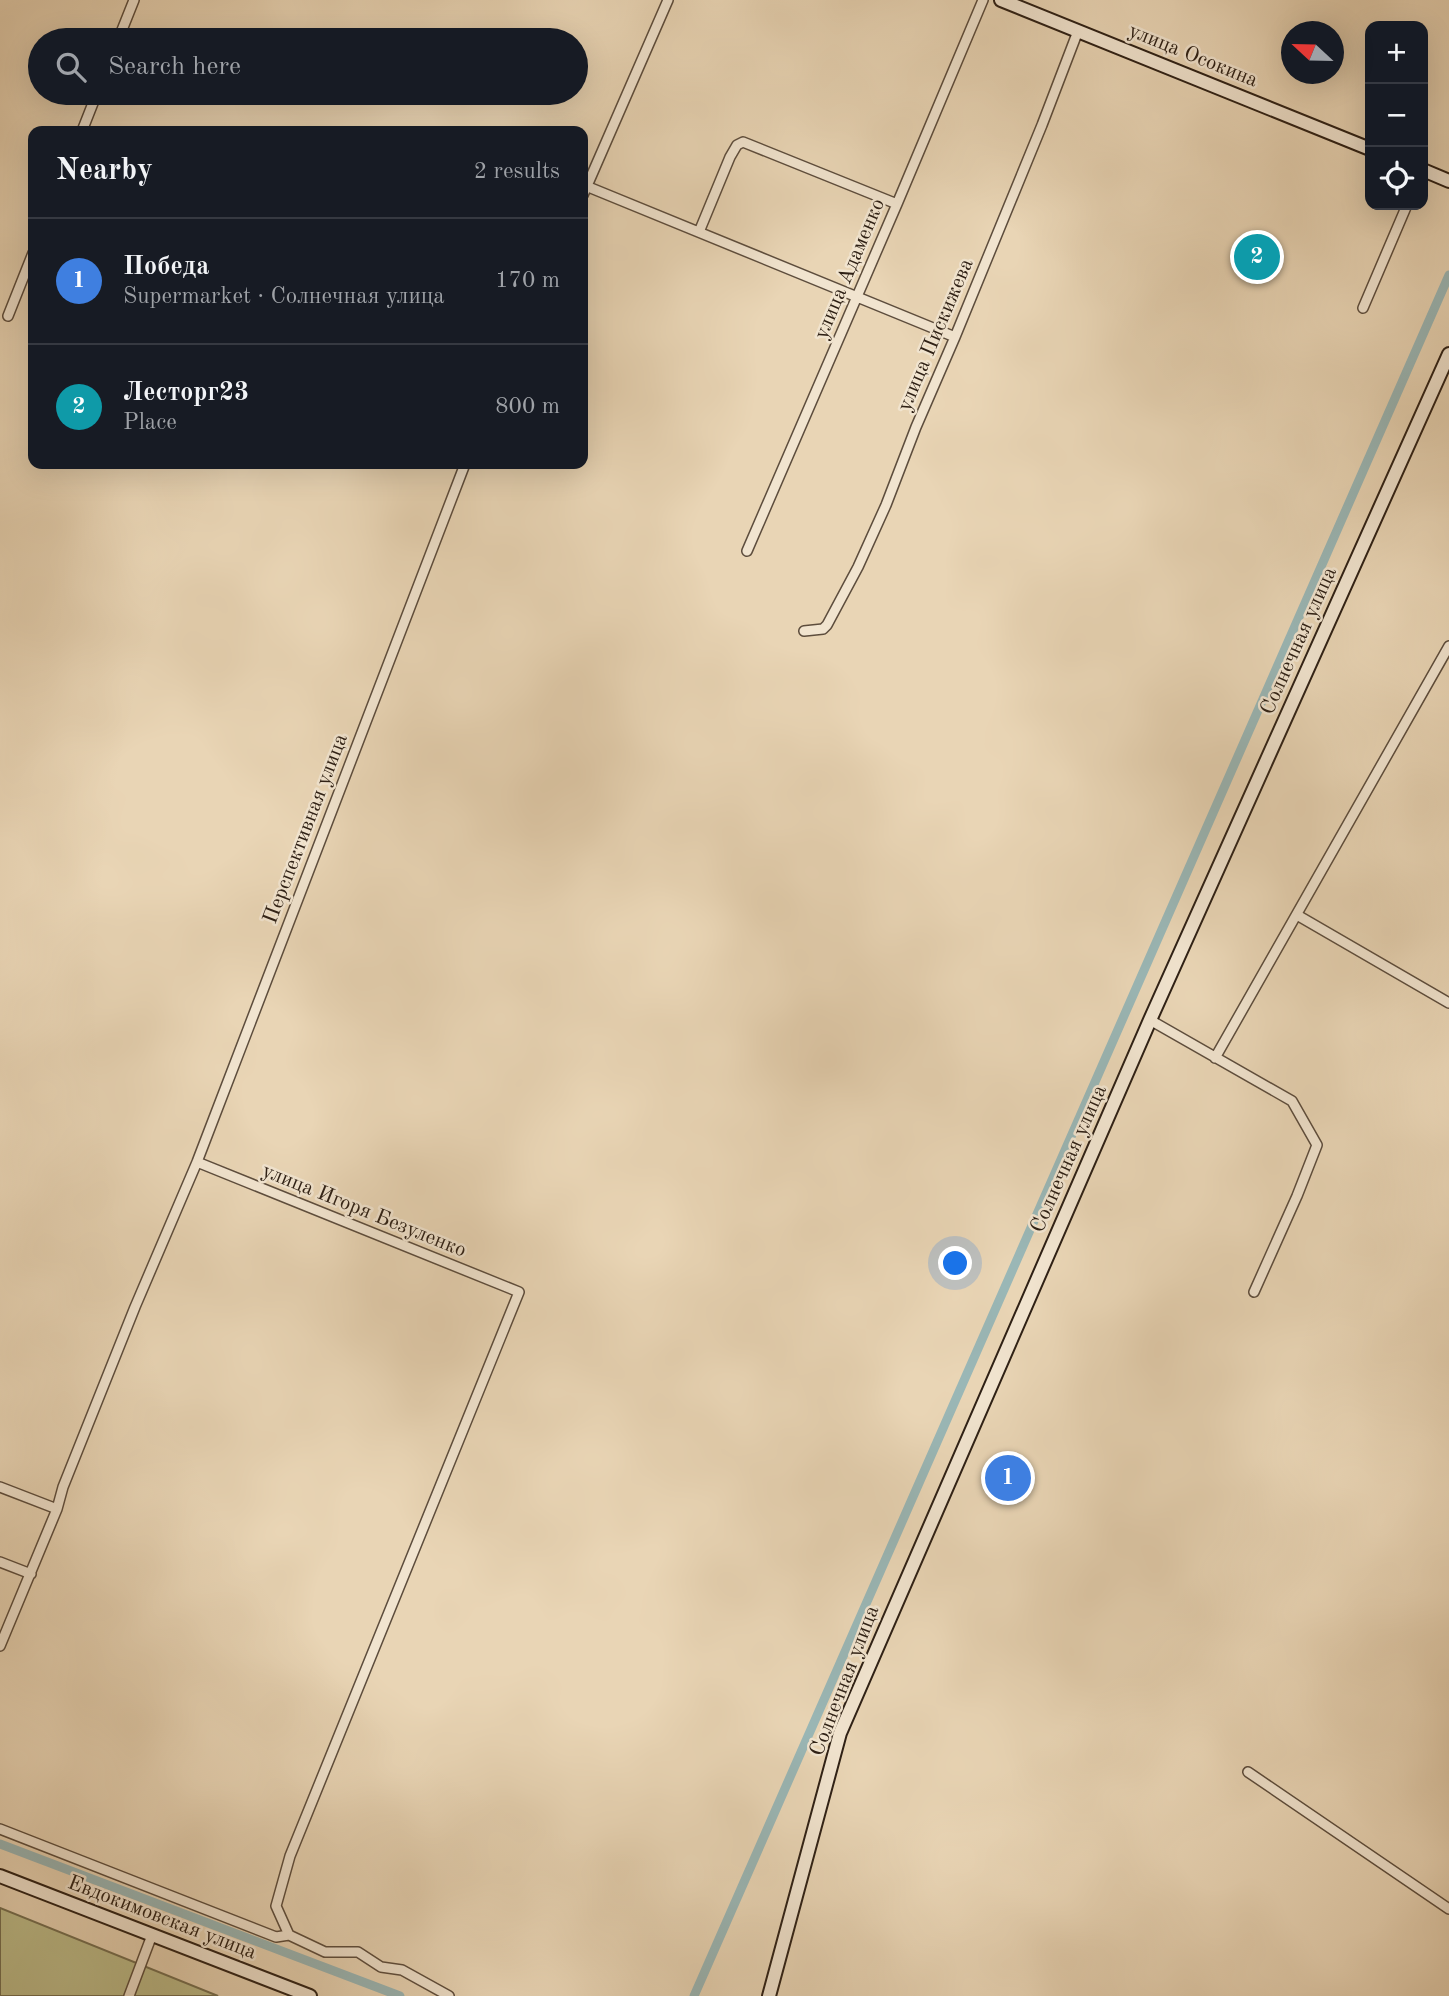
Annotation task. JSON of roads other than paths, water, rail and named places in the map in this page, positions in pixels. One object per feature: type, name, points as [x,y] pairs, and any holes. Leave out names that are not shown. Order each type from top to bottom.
[{"type":"main road","name":"улица Осокина","points":[[1001,0],[1365,147]]},
{"type":"main road","points":[[1428,172],[1449,181]]},
{"type":"main road","name":"Солнечная улица","points":[[769,1996],[840,1733],[1150,1020],[1449,354]]},
{"type":"main road","name":"Евдокимовская улица","points":[[0,1876],[301,1994]]},
{"type":"street","points":[[123,28],[134,0]]},
{"type":"street","points":[[588,183],[668,0]]},
{"type":"street","name":"улица Адаменко","points":[[747,551],[983,0]]},
{"type":"street","name":"улица Пискижева","points":[[804,631],[823,629],[834,614],[886,505],[1078,31]]},
{"type":"street","points":[[84,126],[92,105]]},
{"type":"street","points":[[699,232],[730,157],[737,145],[743,142],[897,204]]},
{"type":"street","points":[[588,191],[699,232],[955,337]]},
{"type":"street","points":[[1363,308],[1405,210]]},
{"type":"street","points":[[8,316],[28,266]]},
{"type":"street","name":"Перспективная улица","points":[[1,1640],[31,1574],[99,1394],[197,1162],[463,469]]},
{"type":"street","points":[[1215,1058],[1449,646]]},
{"type":"street","points":[[1297,915],[1449,1003]]},
{"type":"street","points":[[1150,1020],[1292,1101],[1317,1145],[1254,1292]]},
{"type":"street","name":"улица Игоря Безуленко","points":[[197,1162],[519,1292],[290,1856],[276,1906],[289,1935]]},
{"type":"street","points":[[0,1488],[57,1509]]},
{"type":"street","points":[[0,1562],[31,1574]]},
{"type":"street","points":[[1248,1772],[1449,1909]]},
{"type":"street","points":[[0,1829],[276,1937],[289,1935],[325,1952],[358,1952],[381,1967],[402,1970],[449,1996]]},
{"type":"street","points":[[129,1996],[152,1935]]},
{"type":"waterway","points":[[694,1996],[1449,275]]},
{"type":"waterway","points":[[0,1844],[400,1996]]},
{"type":"place","name":"Лесторг23","points":[[1257,257]]},
{"type":"place","name":"Победа","points":[[1008,1478]]}]
